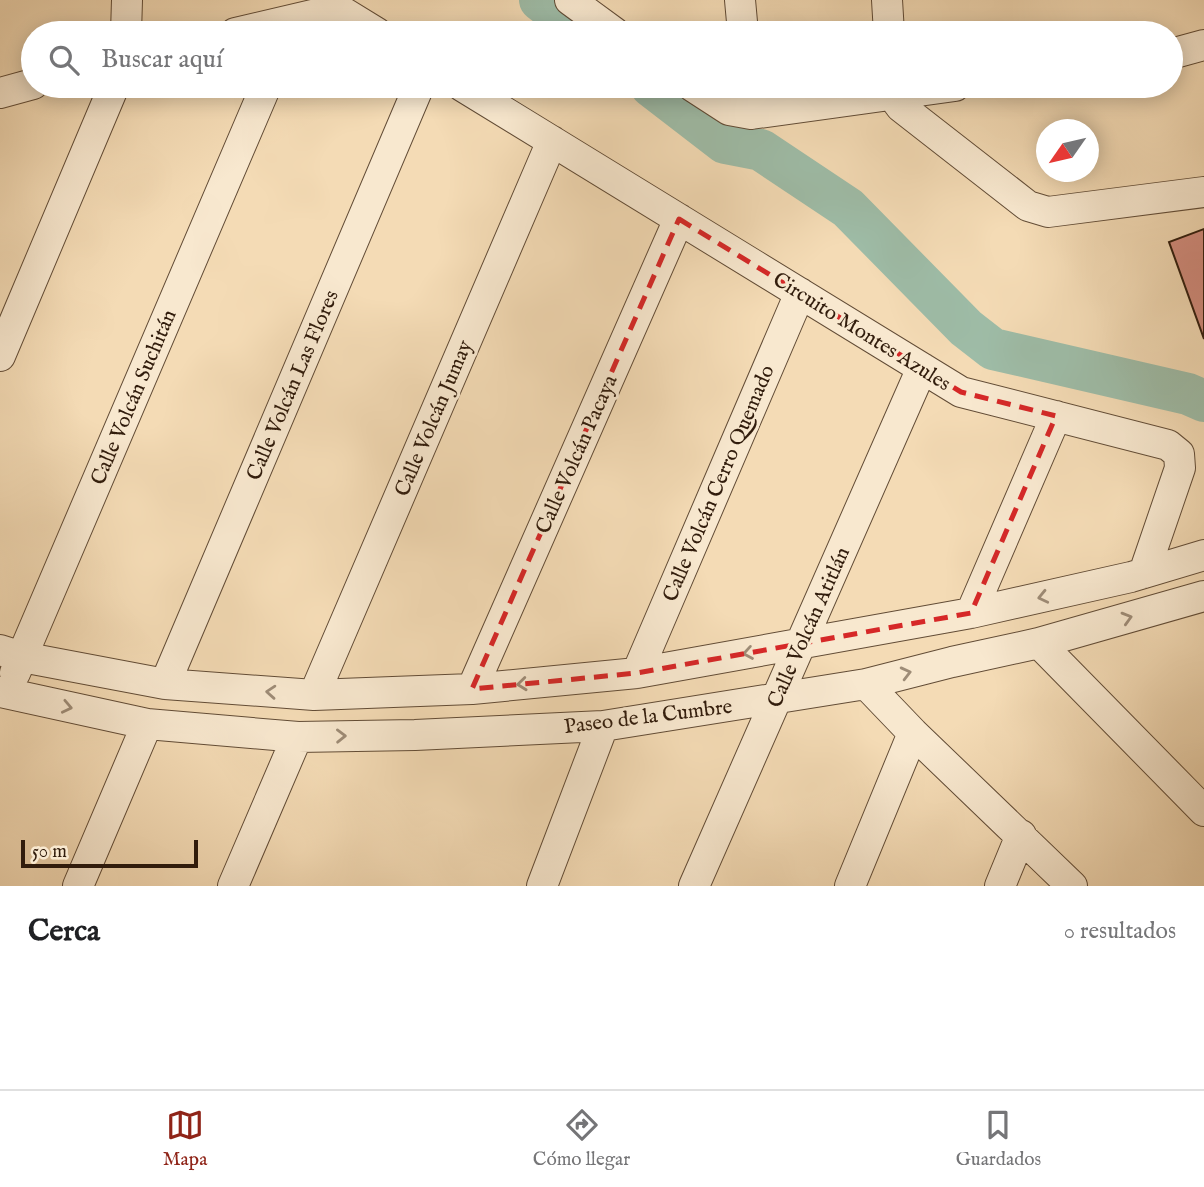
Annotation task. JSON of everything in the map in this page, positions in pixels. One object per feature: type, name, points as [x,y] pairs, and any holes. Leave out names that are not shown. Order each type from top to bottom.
[{"type":"street","points":[[126,21],[127,0]]},
{"type":"street","points":[[740,0],[742,21]]},
{"type":"street","points":[[887,0],[888,21]]},
{"type":"street","points":[[306,21],[338,9],[358,21]]},
{"type":"street","points":[[1183,51],[1204,45]]},
{"type":"street","points":[[0,93],[21,87]]},
{"type":"street","points":[[0,356],[109,98]]},
{"type":"street","name":"Calle Volcán Suchitán","points":[[2,698],[11,653],[261,98]]},
{"type":"street","name":"Calle Volcán Las Flores","points":[[166,684],[414,98]]},
{"type":"street","name":"Circuito Montes Azules","points":[[482,98],[961,392],[1168,445],[1179,454],[1180,468],[1144,573]]},
{"type":"street","points":[[710,98],[729,110],[750,100],[778,98]]},
{"type":"street","points":[[896,98],[901,107],[1028,206],[1048,212],[1204,192]]},
{"type":"street","name":"Calle Volcán Jumay","points":[[314,695],[552,141]]},
{"type":"street","name":"Calle Volcán Pacaya","points":[[472,689],[679,219]]},
{"type":"street","name":"Calle Volcán Cerro Quemado","points":[[636,673],[800,293]]},
{"type":"street","name":"Calle Volcán Atitlán","points":[[694,886],[922,368]]},
{"type":"street","points":[[971,613],[1056,416]]},
{"type":"street","points":[[11,653],[166,684],[314,695],[472,689],[636,673],[971,613],[1144,573],[1204,555]]},
{"type":"street","name":"Paseo de la Cumbre","points":[[2,698],[147,724],[297,737],[415,735],[603,726],[866,684],[1201,601]]},
{"type":"street","points":[[1039,643],[1204,811]]},
{"type":"street","points":[[866,684],[1072,886]]},
{"type":"street","points":[[78,886],[147,724]]},
{"type":"street","points":[[542,886],[603,726]]},
{"type":"street","points":[[850,886],[913,733]]},
{"type":"street","points":[[233,886],[297,737]]},
{"type":"street","points":[[1000,886],[1021,835]]},
{"type":"highlighted area","points":[[679,219],[961,392],[1056,416],[971,613],[637,673],[472,689]]},
{"type":"building","points":[[1204,229],[1204,339],[1169,242]]},
{"type":"waterway","points":[[540,0],[567,21]]},
{"type":"waterway","points":[[667,98],[725,143],[761,150],[848,208],[966,328],[993,349],[1188,394],[1204,401]]}]
